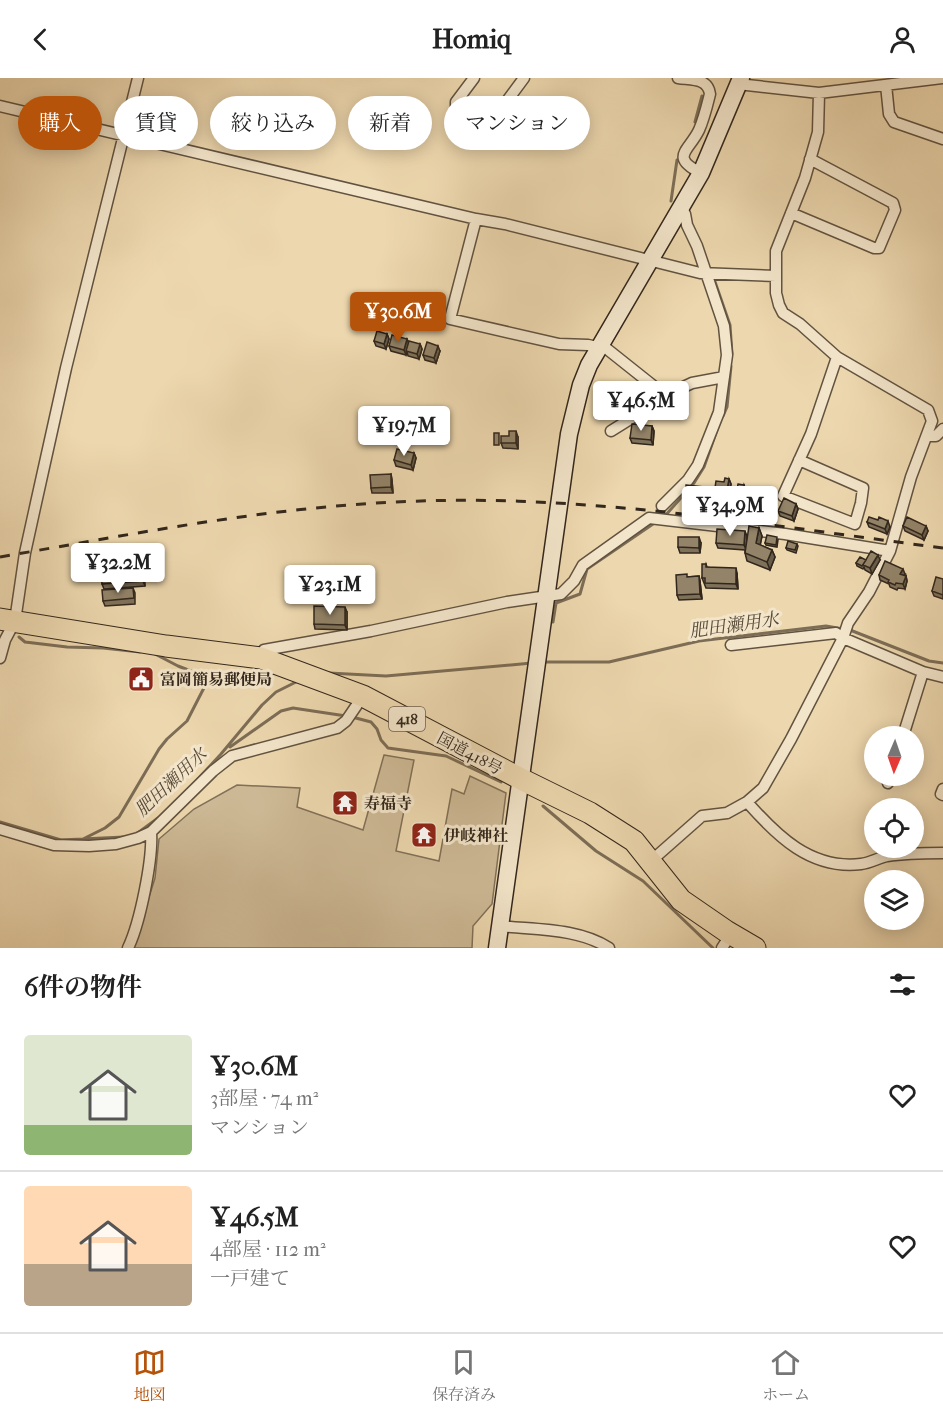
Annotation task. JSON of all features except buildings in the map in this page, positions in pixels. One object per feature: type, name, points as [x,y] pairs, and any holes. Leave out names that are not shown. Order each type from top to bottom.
[{"type":"highway","name":"国道418号","points":[[8,620],[166,646],[261,658],[363,696],[521,780],[590,813],[634,841],[681,900],[726,941],[755,948]]},
{"type":"street","points":[[134,96],[138,78]]},
{"type":"street","points":[[474,78],[456,102],[456,120],[487,128],[524,78]]},
{"type":"street","points":[[678,78],[701,81],[709,88],[710,94],[700,129],[685,148],[684,157],[686,163],[701,173]]},
{"type":"street","points":[[497,948],[573,412],[581,385],[598,346],[701,173],[740,81],[819,93],[942,78]]},
{"type":"street","points":[[886,85],[889,114],[894,122],[943,139]]},
{"type":"street","points":[[651,861],[702,816],[727,813],[747,802],[763,788],[791,739],[843,638],[848,623],[869,592],[890,550],[911,477],[932,421],[928,410],[837,357],[800,324],[783,313],[776,293],[776,251],[818,132],[819,93]]},
{"type":"street","points":[[0,106],[114,133]]},
{"type":"street","points":[[0,658],[6,640],[8,620],[66,368],[120,150]]},
{"type":"street","points":[[187,150],[505,224],[706,274],[776,276]]},
{"type":"street","points":[[791,213],[874,248],[879,248],[895,210],[893,203],[810,159]]},
{"type":"street","points":[[662,506],[688,480],[698,465],[719,412],[727,355],[724,326],[685,214],[680,207]]},
{"type":"street","points":[[476,219],[450,319],[559,344],[598,346],[620,357],[656,388],[675,391]]},
{"type":"street","points":[[799,460],[863,488],[855,524],[783,496],[799,460],[812,434],[837,357]]},
{"type":"street","points":[[611,431],[675,391],[692,383],[724,376]]},
{"type":"street","points":[[927,436],[936,436],[943,429]]},
{"type":"street","points":[[261,658],[264,650],[371,631],[507,602],[561,594],[574,581],[584,565],[649,518],[785,534],[890,550]]},
{"type":"street","points":[[731,645],[836,633],[923,672],[943,677]]},
{"type":"street","points":[[906,726],[923,672]]},
{"type":"street","points":[[0,829],[54,845],[89,846],[116,844],[151,832],[213,771],[232,756],[337,728],[346,721],[363,696]]},
{"type":"street","points":[[943,789],[941,794],[943,795]]},
{"type":"street","points":[[747,802],[788,844],[819,859],[841,865],[863,864],[884,857],[912,852],[943,854]]},
{"type":"street","points":[[128,948],[149,867],[151,832]]},
{"type":"street","points":[[500,926],[573,933],[596,940],[609,948]]},
{"type":"shaded area","points":[[384,755],[414,760],[396,851],[439,861],[452,789],[464,794],[470,776],[506,793],[492,904],[473,926],[472,948],[133,948],[155,878],[159,839],[194,809],[237,785],[300,788],[297,807],[363,830]]},
{"type":"waterway","name":"肥田瀬用水","points":[[695,122],[702,96]]},
{"type":"waterway","name":"肥田瀬用水","points":[[671,201],[677,160]]},
{"type":"waterway","name":"肥田瀬用水","points":[[713,276],[730,325],[732,354]]},
{"type":"waterway","name":"肥田瀬用水","points":[[723,416],[727,407],[731,366]]},
{"type":"waterway","name":"肥田瀬用水","points":[[664,517],[694,483],[704,467],[718,427]]},
{"type":"waterway","name":"肥田瀬用水","points":[[548,621],[553,622],[556,603],[580,594],[587,569],[656,522]]},
{"type":"waterway","name":"肥田瀬用水","points":[[541,662],[609,662],[699,641],[826,626],[843,629]]},
{"type":"waterway","name":"肥田瀬用水","points":[[850,630],[929,661],[943,663]]},
{"type":"waterway","points":[[19,637],[25,642],[140,652]]},
{"type":"waterway","points":[[83,839],[105,828],[119,817],[159,749],[187,721],[209,678],[155,654]]},
{"type":"waterway","name":"肥田瀬用水","points":[[329,673],[386,676],[532,663]]},
{"type":"waterway","name":"肥田瀬用水","points":[[197,780],[262,705],[276,692],[298,681]]},
{"type":"waterway","name":"肥田瀬用水","points":[[230,747],[281,711],[293,708],[346,716]]},
{"type":"waterway","name":"肥田瀬用水","points":[[352,717],[371,722],[388,748],[446,756],[501,782]]},
{"type":"waterway","name":"肥田瀬用水","points":[[543,806],[596,851],[643,881],[713,948]]},
{"type":"waterway","name":"肥田瀬用水","points":[[139,832],[158,818]]},
{"type":"waterway","name":"肥田瀬用水","points":[[0,822],[61,840],[124,837]]},
{"type":"railway","points":[[0,557],[262,514],[368,504],[487,500],[617,507],[943,548]]},
{"type":"place","name":"富岡簡易郵便局","points":[[141,679]]},
{"type":"place","name":"寿福寺","points":[[345,803]]},
{"type":"place","name":"伊岐神社","points":[[424,835]]}]
